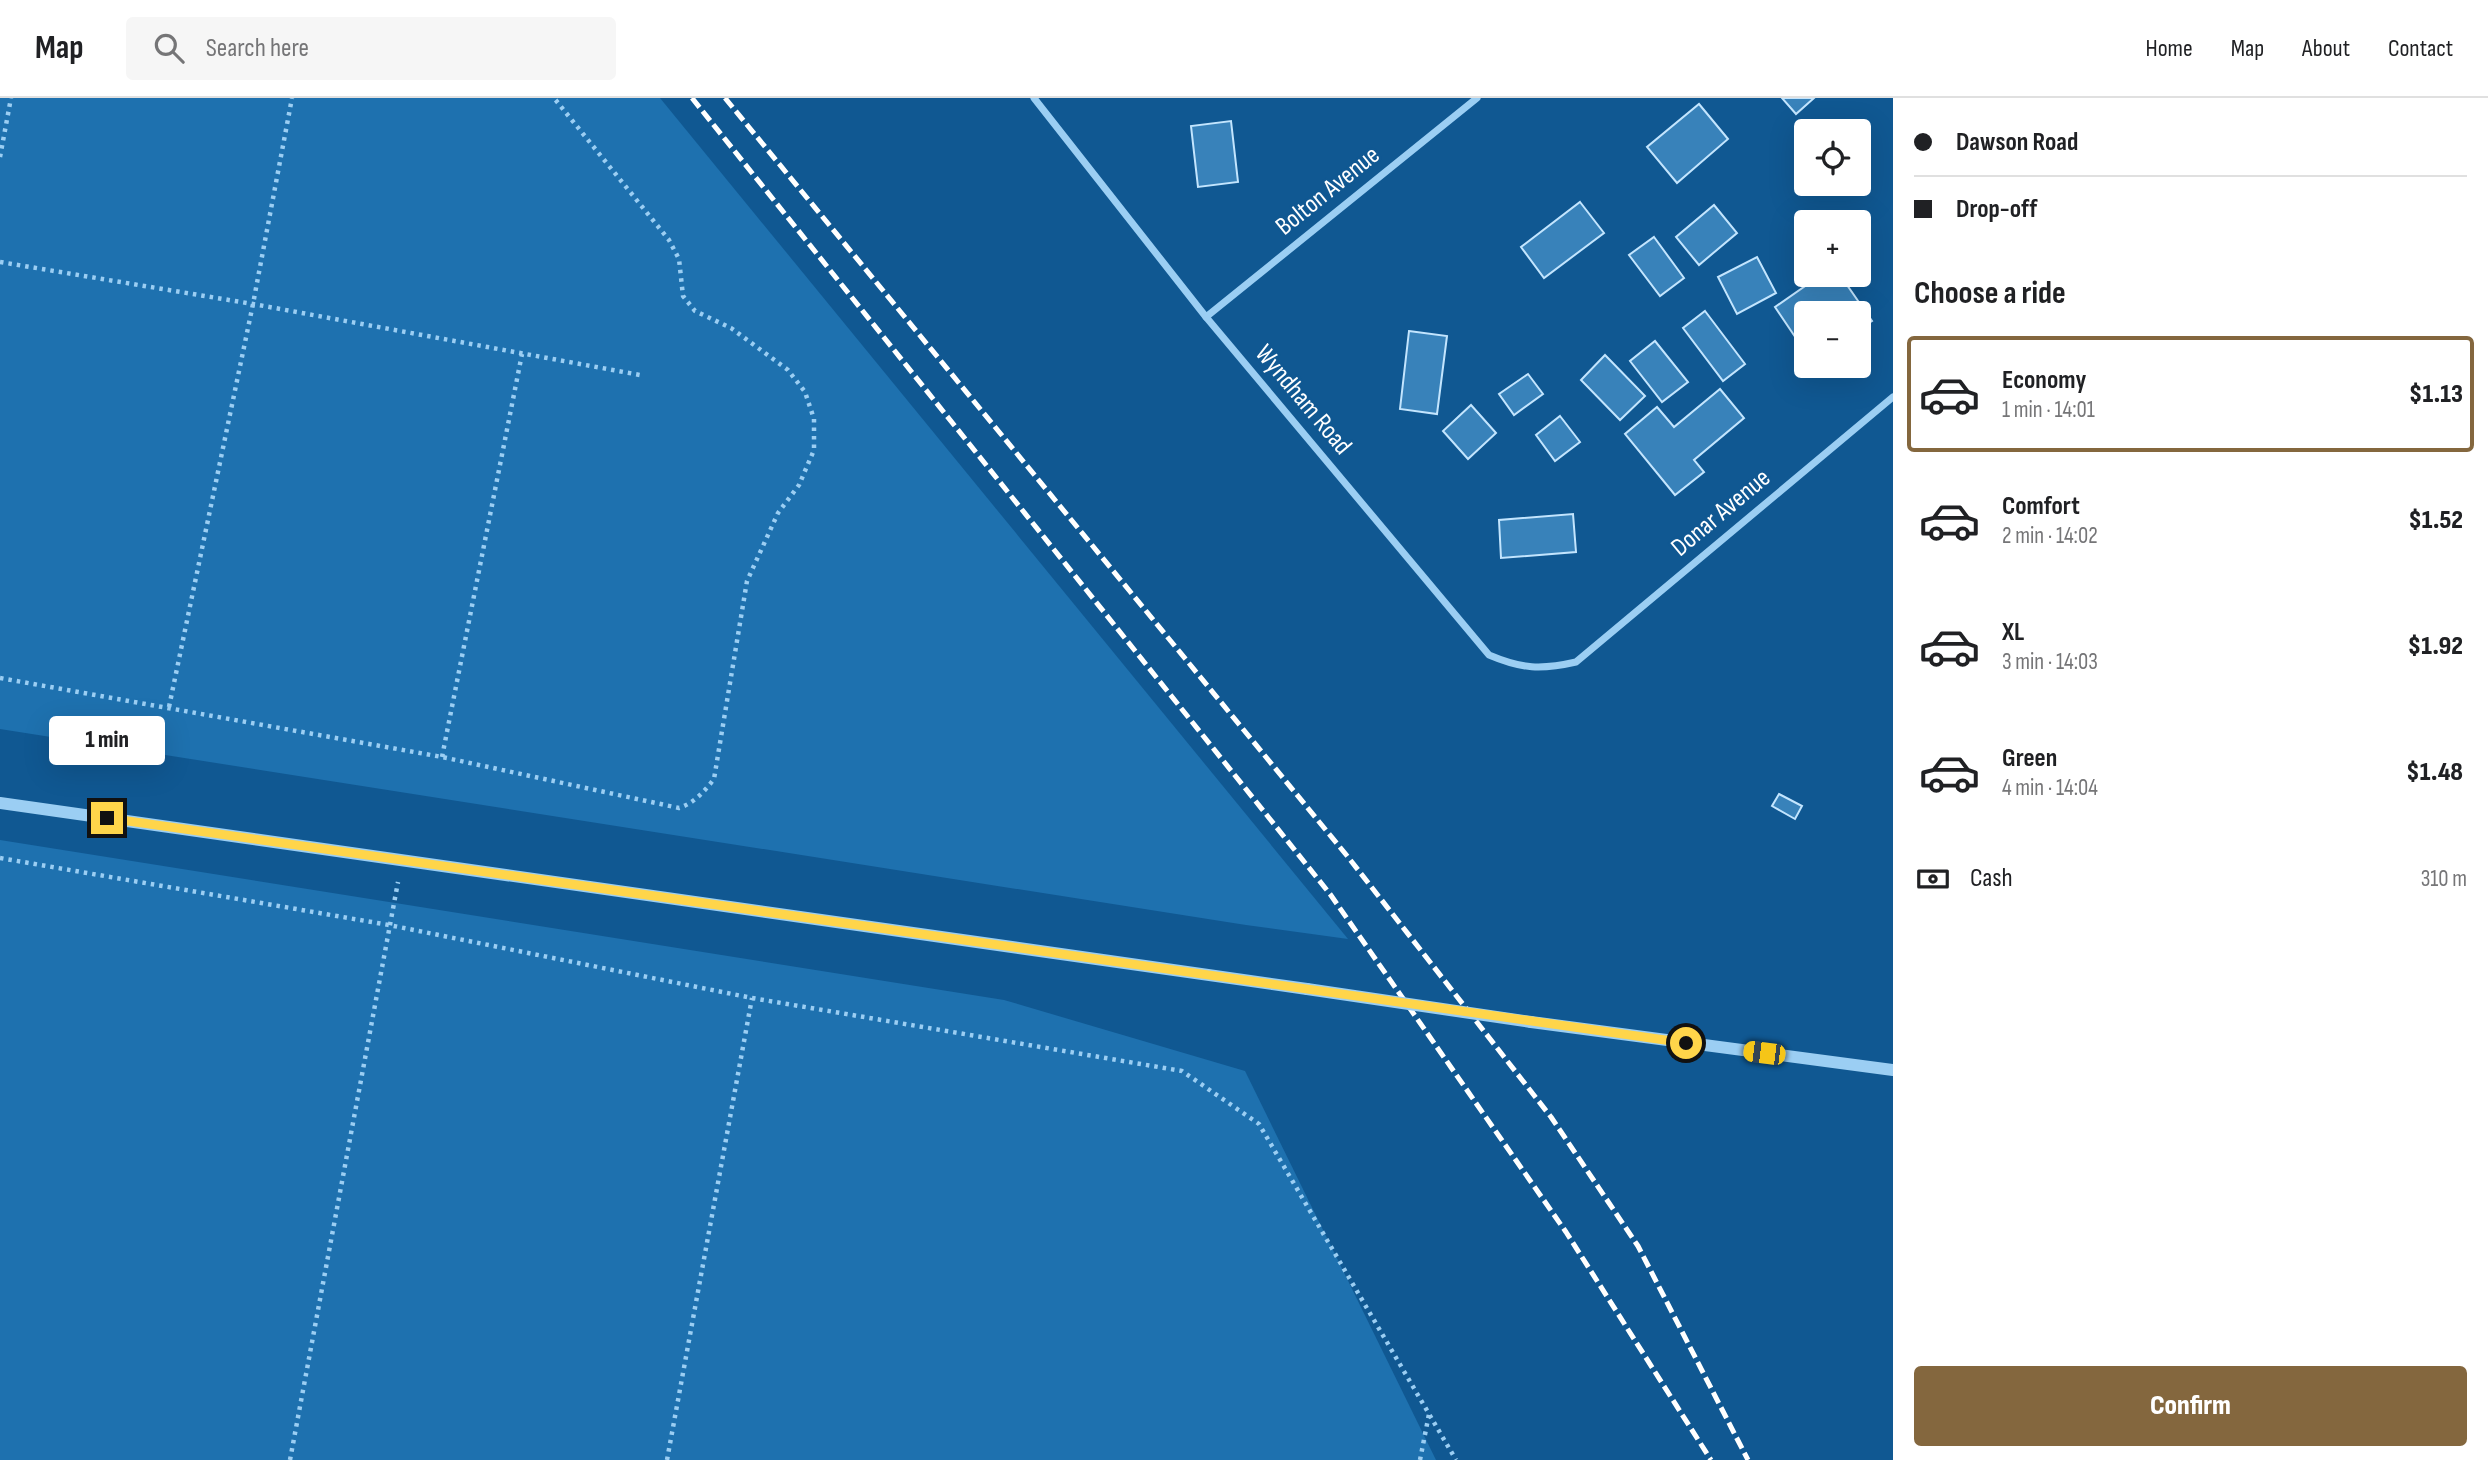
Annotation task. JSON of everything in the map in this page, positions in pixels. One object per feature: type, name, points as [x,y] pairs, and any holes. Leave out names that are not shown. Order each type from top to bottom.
[{"type":"street","name":"Wyndham Road","points":[[1034,98],[1206,317],[1489,655],[1530,668],[1554,667],[1576,662]]},
{"type":"street","name":"Bolton Avenue","points":[[1206,317],[1478,98]]},
{"type":"street","name":"Donar Avenue","points":[[1576,662],[1893,397]]},
{"type":"street","points":[[0,803],[1531,1022],[1893,1070]]},
{"type":"path","points":[[0,157],[11,98]]},
{"type":"path","points":[[169,707],[253,304],[292,98]]},
{"type":"path","points":[[0,678],[442,757],[679,808],[688,805],[702,793],[714,779],[747,581],[778,513],[799,485],[814,450],[814,419],[805,392],[788,370],[731,328],[695,311],[682,296],[679,259],[669,240],[554,98]]},
{"type":"path","points":[[0,262],[253,304],[640,375]]},
{"type":"path","points":[[442,757],[522,354]]},
{"type":"path","points":[[0,858],[389,925],[752,998],[1182,1071],[1259,1124],[1456,1460]]},
{"type":"path","points":[[290,1460],[403,861]]},
{"type":"path","points":[[667,1460],[752,998]]},
{"type":"path","points":[[1420,1460],[1429,1413]]},
{"type":"shaded area","points":[[0,98],[660,98],[1348,939],[0,729]]},
{"type":"shaded area","points":[[0,840],[1004,1000],[1245,1071],[1436,1460],[0,1460]]},
{"type":"building","points":[[1782,98],[1814,98],[1796,114]]},
{"type":"building","points":[[1699,104],[1728,139],[1677,183],[1647,147]]},
{"type":"building","points":[[1231,121],[1238,182],[1198,187],[1191,126]]},
{"type":"building","points":[[1580,202],[1604,233],[1544,278],[1521,247]]},
{"type":"building","points":[[1714,205],[1737,233],[1699,265],[1676,237]]},
{"type":"building","points":[[1654,237],[1684,278],[1660,296],[1629,255]]},
{"type":"building","points":[[1757,257],[1776,293],[1737,314],[1718,277]]},
{"type":"building","points":[[1804,287],[1848,287],[1858,301],[1794,301],[1794,335],[1775,307]]},
{"type":"building","points":[[1705,311],[1745,364],[1723,381],[1683,328]]},
{"type":"building","points":[[1409,331],[1447,336],[1437,414],[1400,409]]},
{"type":"building","points":[[1655,341],[1688,382],[1662,402],[1630,361]]},
{"type":"building","points":[[1605,355],[1645,396],[1620,420],[1581,380]]},
{"type":"building","points":[[1528,374],[1543,394],[1514,415],[1499,394]]},
{"type":"building","points":[[1720,389],[1744,418],[1694,460],[1704,472],[1675,495],[1625,434],[1657,407],[1674,427]]},
{"type":"building","points":[[1471,405],[1496,433],[1468,459],[1443,431]]},
{"type":"building","points":[[1560,416],[1580,442],[1555,461],[1536,435]]},
{"type":"building","points":[[1573,514],[1576,552],[1501,558],[1499,520]]},
{"type":"building","points":[[1779,794],[1802,806],[1795,819],[1772,806]]},
{"type":"railway","points":[[692,98],[1330,894],[1566,1232],[1711,1460]]},
{"type":"railway","points":[[725,98],[1348,857],[1551,1117],[1638,1246],[1748,1460]]},
{"type":"route","points":[[107,818],[1686,1043]]}]
